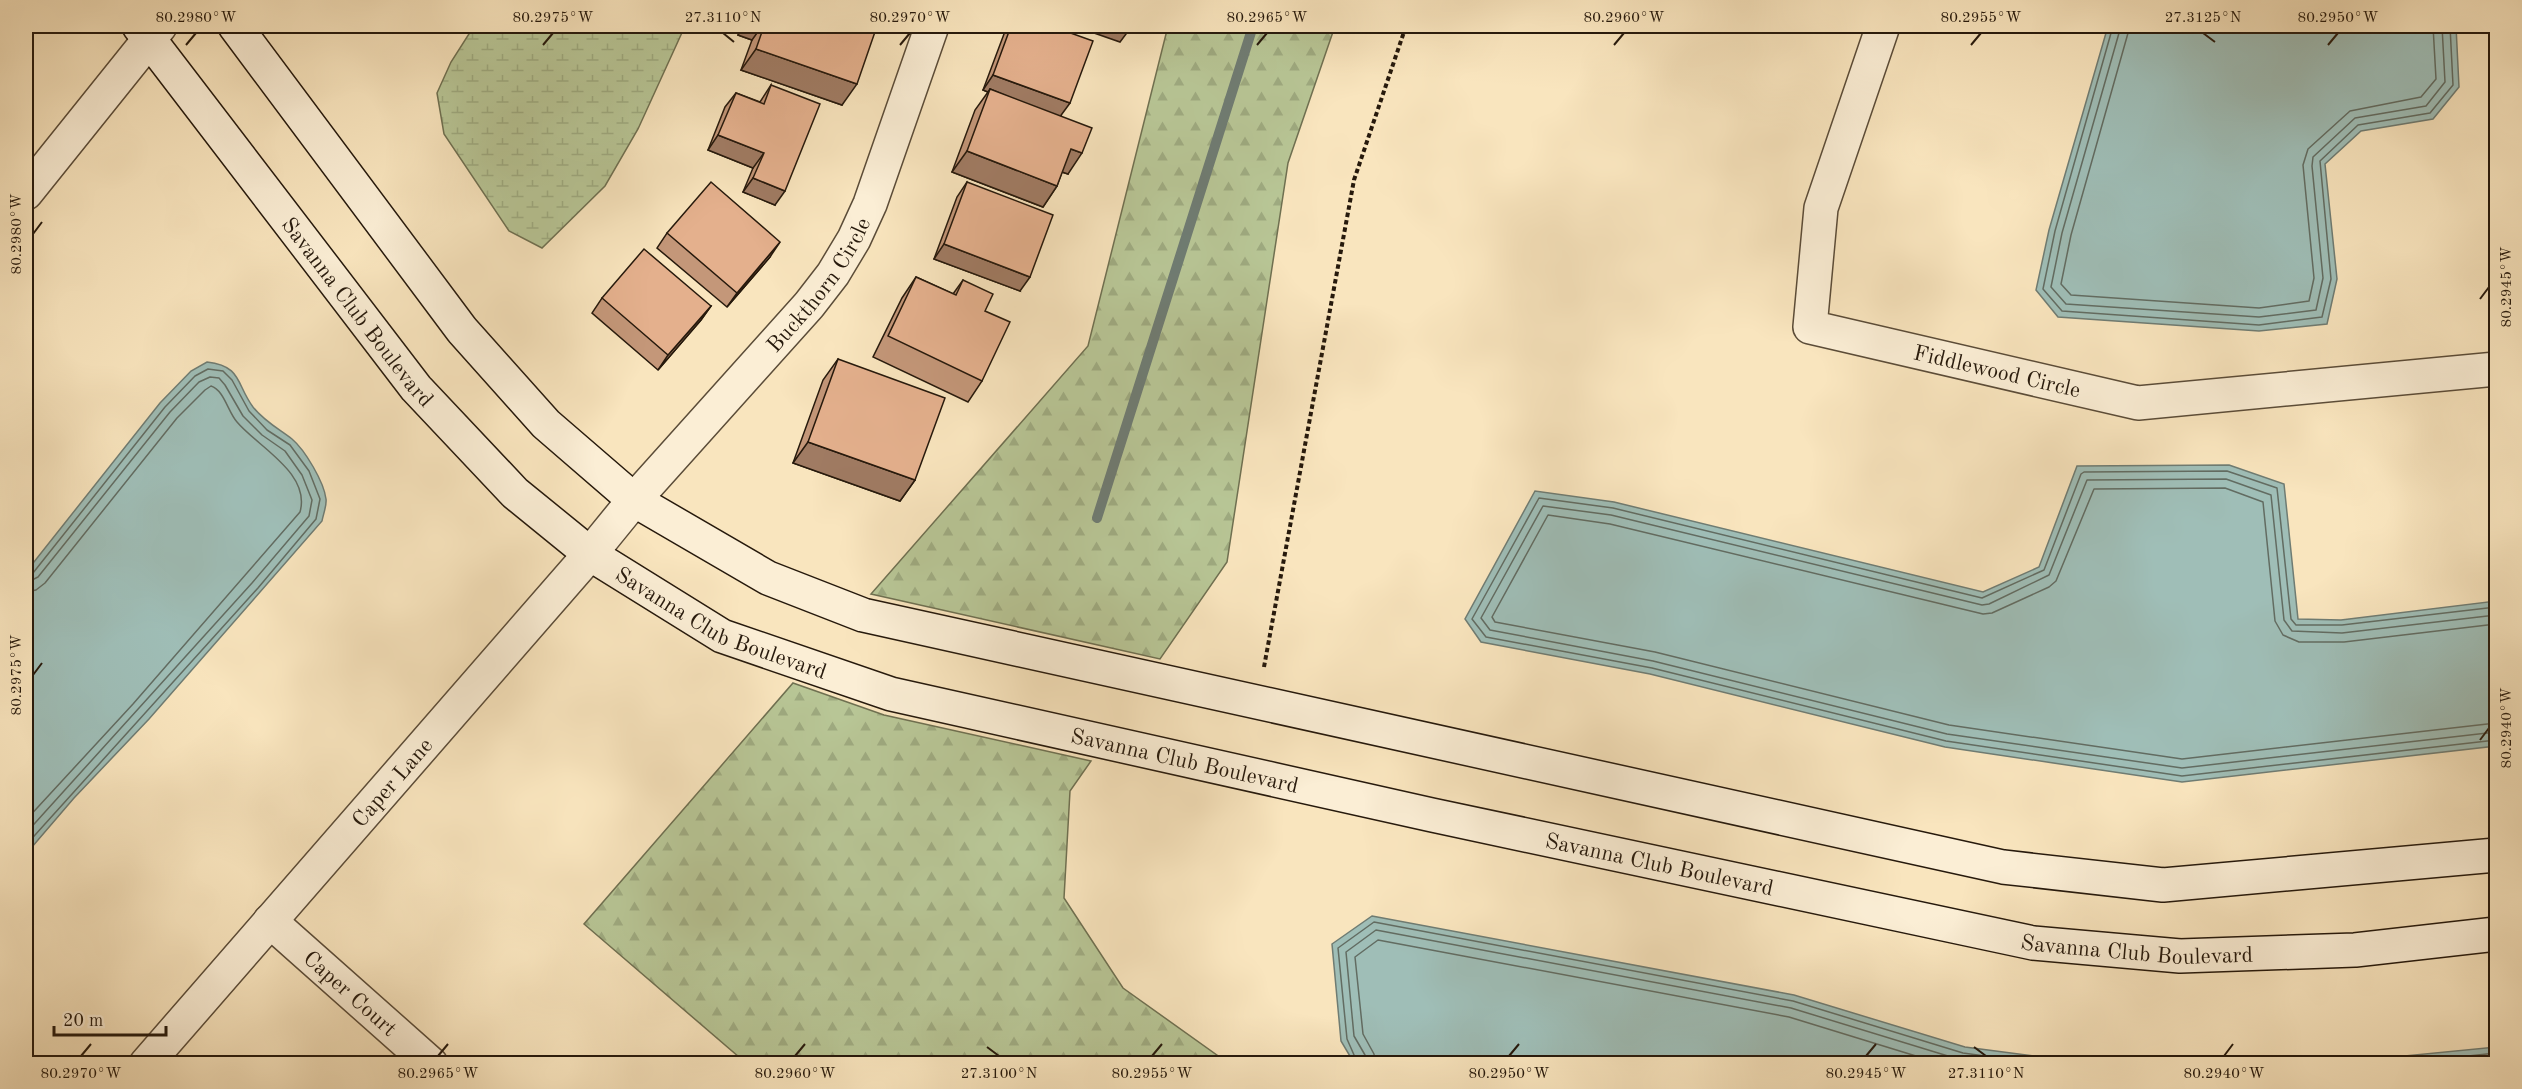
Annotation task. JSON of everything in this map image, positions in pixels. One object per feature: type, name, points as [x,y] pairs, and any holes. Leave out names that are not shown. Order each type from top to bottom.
[{"type":"street","points":[[235,26],[462,330],[546,424],[634,500],[768,578],[863,615],[2003,867],[2163,885],[2496,855]]},
{"type":"street","name":"Buckthorn Circle","points":[[634,500],[801,314],[833,274],[854,239],[870,204],[932,26]]},
{"type":"street","name":"Fiddlewood Circle","points":[[1883,26],[1821,208],[1810,327],[2138,403],[2496,369]]},
{"type":"street","points":[[26,193],[150,30]]},
{"type":"street","name":"Savanna Club Boulevard","points":[[150,30],[416,388],[515,493],[591,554],[722,636],[891,694],[1432,815],[2033,943],[2180,956],[2355,950],[2496,934]]},
{"type":"street","name":"Caper Lane","points":[[146,1064],[591,554],[634,500]]},
{"type":"street","name":"Caper Court","points":[[270,921],[431,1064]]},
{"type":"path","points":[[1257,703],[1354,180],[1407,26]]},
{"type":"green space","points":[[474,26],[685,26],[638,129],[605,186],[542,248],[509,231],[444,134],[437,93],[451,62]]},
{"type":"green space","points":[[1168,26],[1335,26],[1288,163],[1227,562],[1160,659],[871,594],[1088,346]]},
{"type":"green space","points":[[793,683],[884,715],[1091,761],[1070,791],[1064,898],[1123,988],[1228,1063],[746,1063],[584,924]]},
{"type":"water","points":[[2108,26],[2456,26],[2459,87],[2433,119],[2361,131],[2325,164],[2337,279],[2327,324],[2259,331],[2058,317],[2036,290],[2049,230]]},
{"type":"water","points":[[207,362],[227,367],[237,377],[257,412],[292,439],[303,451],[318,475],[326,499],[322,521],[149,719],[74,798],[26,854],[26,572],[160,403],[191,371]]},
{"type":"water","points":[[2229,465],[2284,484],[2298,619],[2341,620],[2496,601],[2496,746],[2182,782],[1945,747],[1650,674],[1481,642],[1465,619],[1535,491],[1614,502],[1983,592],[2039,567],[2077,466]]},
{"type":"water","points":[[1372,916],[1794,995],[1965,1047],[2088,1063],[1354,1063],[1341,1041],[1332,944]]},
{"type":"water","points":[[2496,1047],[2496,1063],[2333,1063]]},
{"type":"building","points":[[764,26],[877,26],[857,84],[756,49]]},
{"type":"building","points":[[1011,26],[1051,26],[1093,41],[1070,103],[993,75]]},
{"type":"building","points":[[771,85],[820,104],[785,191],[753,178],[764,153],[718,135],[736,93],[764,104]]},
{"type":"building","points":[[990,89],[1092,128],[1082,153],[1071,149],[1057,186],[967,151]]},
{"type":"building","points":[[711,182],[780,242],[737,293],[667,233]]},
{"type":"building","points":[[967,182],[1053,215],[1030,277],[944,244]]},
{"type":"building","points":[[644,249],[711,306],[668,355],[602,298]]},
{"type":"building","points":[[916,277],[956,295],[963,280],[993,294],[985,311],[1010,322],[982,381],[888,336]]},
{"type":"building","points":[[838,359],[945,398],[915,480],[808,442]]},
{"type":"waterway","points":[[1097,518],[1253,26]]}]
